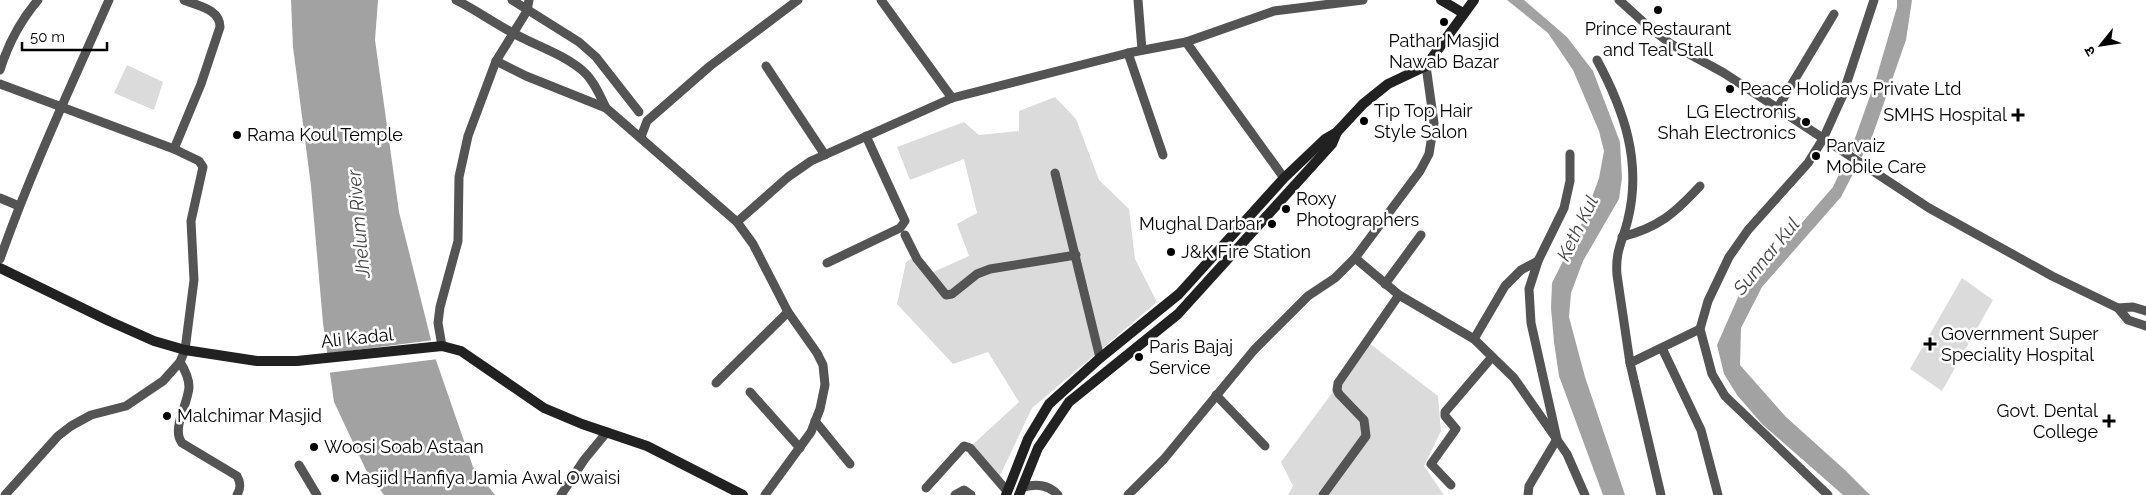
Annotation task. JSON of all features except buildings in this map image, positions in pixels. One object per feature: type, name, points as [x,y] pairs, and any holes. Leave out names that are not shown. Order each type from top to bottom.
[{"type":"main road","points":[[1006,493],[1028,439],[1049,404],[1100,358],[1179,294],[1284,178],[1325,139],[1337,132],[1363,104],[1388,84],[1426,66],[1468,6],[1441,0]]},
{"type":"main road","points":[[1021,491],[1038,448],[1069,402],[1178,314],[1332,144],[1337,132]]},
{"type":"main road","name":"Ali Kadal","points":[[0,268],[109,322],[154,341],[186,350],[257,361],[297,361],[442,346]]},
{"type":"main road","points":[[442,346],[461,352],[544,408],[647,446],[743,495]]},
{"type":"street","points":[[0,70],[17,28],[38,0]]},
{"type":"street","points":[[0,259],[19,206],[61,106],[109,0]]},
{"type":"street","points":[[174,149],[201,84],[220,28],[220,20],[216,13],[205,4],[184,0]]},
{"type":"street","points":[[456,0],[481,12],[512,33],[570,61],[585,72],[595,86],[606,108]]},
{"type":"street","points":[[512,0],[579,42],[596,58],[639,112]]},
{"type":"street","points":[[442,346],[438,323],[440,307],[458,241],[459,176],[468,136],[496,61],[527,11],[529,0]]},
{"type":"street","points":[[641,137],[647,120],[710,66],[798,0]]},
{"type":"street","points":[[881,0],[952,98]]},
{"type":"street","points":[[1138,0],[1142,50]]},
{"type":"street","points":[[737,222],[788,177],[811,161],[952,98],[1128,53],[1186,42],[1274,11],[1362,0]]},
{"type":"street","points":[[1619,0],[1671,44],[1724,72],[1777,109],[1937,212],[2052,276],[2118,308],[2126,319],[2146,326]]},
{"type":"street","points":[[1828,495],[1725,396],[1712,374],[1700,329],[1711,293],[1729,257],[1766,209],[1808,163],[1823,139],[1842,97],[1874,0]]},
{"type":"street","points":[[1777,109],[1834,14]]},
{"type":"street","points":[[1186,42],[1284,178]]},
{"type":"street","points":[[1128,53],[1163,155]]},
{"type":"street","points":[[1597,60],[1612,89],[1630,140],[1633,168],[1632,195],[1628,220],[1617,254],[1616,268],[1630,363],[1661,495]]},
{"type":"street","points":[[496,61],[526,76],[606,108],[737,222],[753,244],[788,312],[823,365],[825,385],[815,421],[800,448],[765,495]]},
{"type":"street","points":[[766,66],[825,155]]},
{"type":"street","points":[[1128,495],[1164,459],[1216,395],[1286,317],[1308,296],[1335,278],[1355,258],[1420,171],[1429,154],[1434,123],[1426,66]]},
{"type":"street","points":[[0,84],[174,149],[200,161],[203,167],[192,221],[194,280],[186,350],[180,362],[163,381],[126,406],[91,415],[71,426],[58,436],[5,495]]},
{"type":"street","points":[[827,263],[900,228],[905,221],[866,136]]},
{"type":"street","points":[[1528,495],[1529,486],[1557,439],[1531,323],[1529,289],[1538,261],[1564,208],[1570,182],[1570,154]]},
{"type":"street","points":[[1055,173],[1100,358]]},
{"type":"street","points":[[1622,238],[1652,227],[1671,215],[1700,186]]},
{"type":"street","points":[[0,198],[19,206]]},
{"type":"street","points":[[904,235],[917,259],[946,295],[952,294],[977,274],[990,269],[1076,255]]},
{"type":"street","points":[[1385,284],[1421,235]]},
{"type":"street","points":[[1355,258],[1399,295],[1474,339],[1514,378],[1557,439],[1578,475],[1585,495]]},
{"type":"street","points":[[1474,339],[1505,286],[1521,270],[1538,261]]},
{"type":"street","points":[[1323,495],[1366,436],[1364,420],[1339,394],[1337,390],[1338,383],[1399,295]]},
{"type":"street","points":[[2118,308],[2133,307],[2146,311]]},
{"type":"street","points":[[716,383],[788,312]]},
{"type":"street","points":[[1630,363],[1700,329]]},
{"type":"street","points":[[1662,348],[1702,430],[1718,495]]},
{"type":"street","points":[[1451,485],[1431,464],[1456,429],[1445,416],[1445,412],[1492,357]]},
{"type":"street","points":[[180,362],[186,372],[189,385],[187,401],[177,432],[178,438],[182,443],[237,476],[240,482],[240,489],[237,495]]},
{"type":"street","points":[[750,392],[800,448]]},
{"type":"street","points":[[1216,395],[1265,446]]},
{"type":"street","points":[[815,421],[850,464]]},
{"type":"street","points":[[561,495],[584,460],[607,432]]},
{"type":"street","points":[[926,488],[964,446],[970,448],[1006,493]]},
{"type":"street","points":[[299,465],[317,495]]},
{"type":"street","points":[[1021,491],[1034,484],[1043,485],[1058,495]]},
{"type":"street","points":[[955,495],[964,490],[971,495]]},
{"type":"shaded area","points":[[127,65],[163,82],[154,110],[114,93]]},
{"type":"shaded area","points":[[1055,97],[1076,119],[1099,180],[1129,209],[1135,259],[1157,302],[1032,408],[997,482],[971,446],[1019,402],[988,352],[953,364],[897,304],[906,262],[917,255],[931,273],[969,256],[957,224],[977,213],[964,159],[910,180],[897,147],[964,122],[979,135],[1019,131],[1019,111]]},
{"type":"shaded area","points":[[1962,278],[1993,300],[1942,391],[1910,369]]},
{"type":"shaded area","points":[[1369,343],[1438,396],[1441,431],[1424,466],[1444,495],[1288,495],[1293,486],[1281,462]]},
{"type":"water","name":"Jhelum River","points":[[291,0],[378,0],[375,40],[399,212],[436,360],[473,467],[495,495],[384,495],[366,470],[334,402],[323,323],[311,186],[293,47]]},
{"type":"water","name":"Keth Kul","points":[[1507,0],[1524,0],[1567,37],[1593,71],[1620,142],[1622,178],[1619,199],[1583,261],[1571,293],[1569,317],[1585,377],[1625,495],[1603,495],[1559,376],[1551,308],[1552,283],[1584,219],[1599,178],[1604,151],[1599,131],[1573,70],[1548,33]]},
{"type":"water","points":[[1897,0],[1912,0],[1906,40],[1872,137],[1841,197],[1762,287],[1741,328],[1740,365],[1786,417],[1870,495],[1843,495],[1762,424],[1737,395],[1724,374],[1717,345],[1739,295],[1833,187],[1854,141],[1876,79],[1897,7]]},
{"type":"pier","points":[[1848,148],[1864,159],[1856,174],[1840,164]]},
{"type":"pier","points":[[434,340],[438,359],[327,373],[324,354]]},
{"type":"place","name":"Prince Restaurant and Teal Stall","points":[[1658,10]]},
{"type":"place","name":"Pathar Masjid Nawab Bazar","points":[[1444,22]]},
{"type":"place","name":"Peace Holidays Private Ltd","points":[[1730,89]]},
{"type":"place","name":"SMHS Hospital","points":[[2018,115]]},
{"type":"place","name":"Tip Top Hair Style Salon","points":[[1364,121]]},
{"type":"place","name":"LG Electronis Shah Electronics","points":[[1806,122]]},
{"type":"place","name":"Rama Koul Temple","points":[[237,135]]},
{"type":"place","name":"Parvaiz Mobile Care","points":[[1816,156]]},
{"type":"place","name":"Roxy Photographers","points":[[1286,209]]},
{"type":"place","name":"Mughal Darbar","points":[[1272,224]]},
{"type":"place","name":"J&K Fire Station","points":[[1171,252]]},
{"type":"place","name":"Government Super Speciality Hospital","points":[[1930,344]]},
{"type":"place","name":"Paris Bajaj Service","points":[[1139,357]]},
{"type":"place","name":"Malchimar Masjid","points":[[167,416]]},
{"type":"place","name":"Govt. Dental College","points":[[2109,421]]},
{"type":"place","name":"Woosi Soab Astaan","points":[[314,447]]},
{"type":"place","name":"Masjid Hanfiya Jamia Awal Owaisi","points":[[335,478]]},
{"type":"water label","name":"Sunnar Kul","points":[[1766,256]]}]
